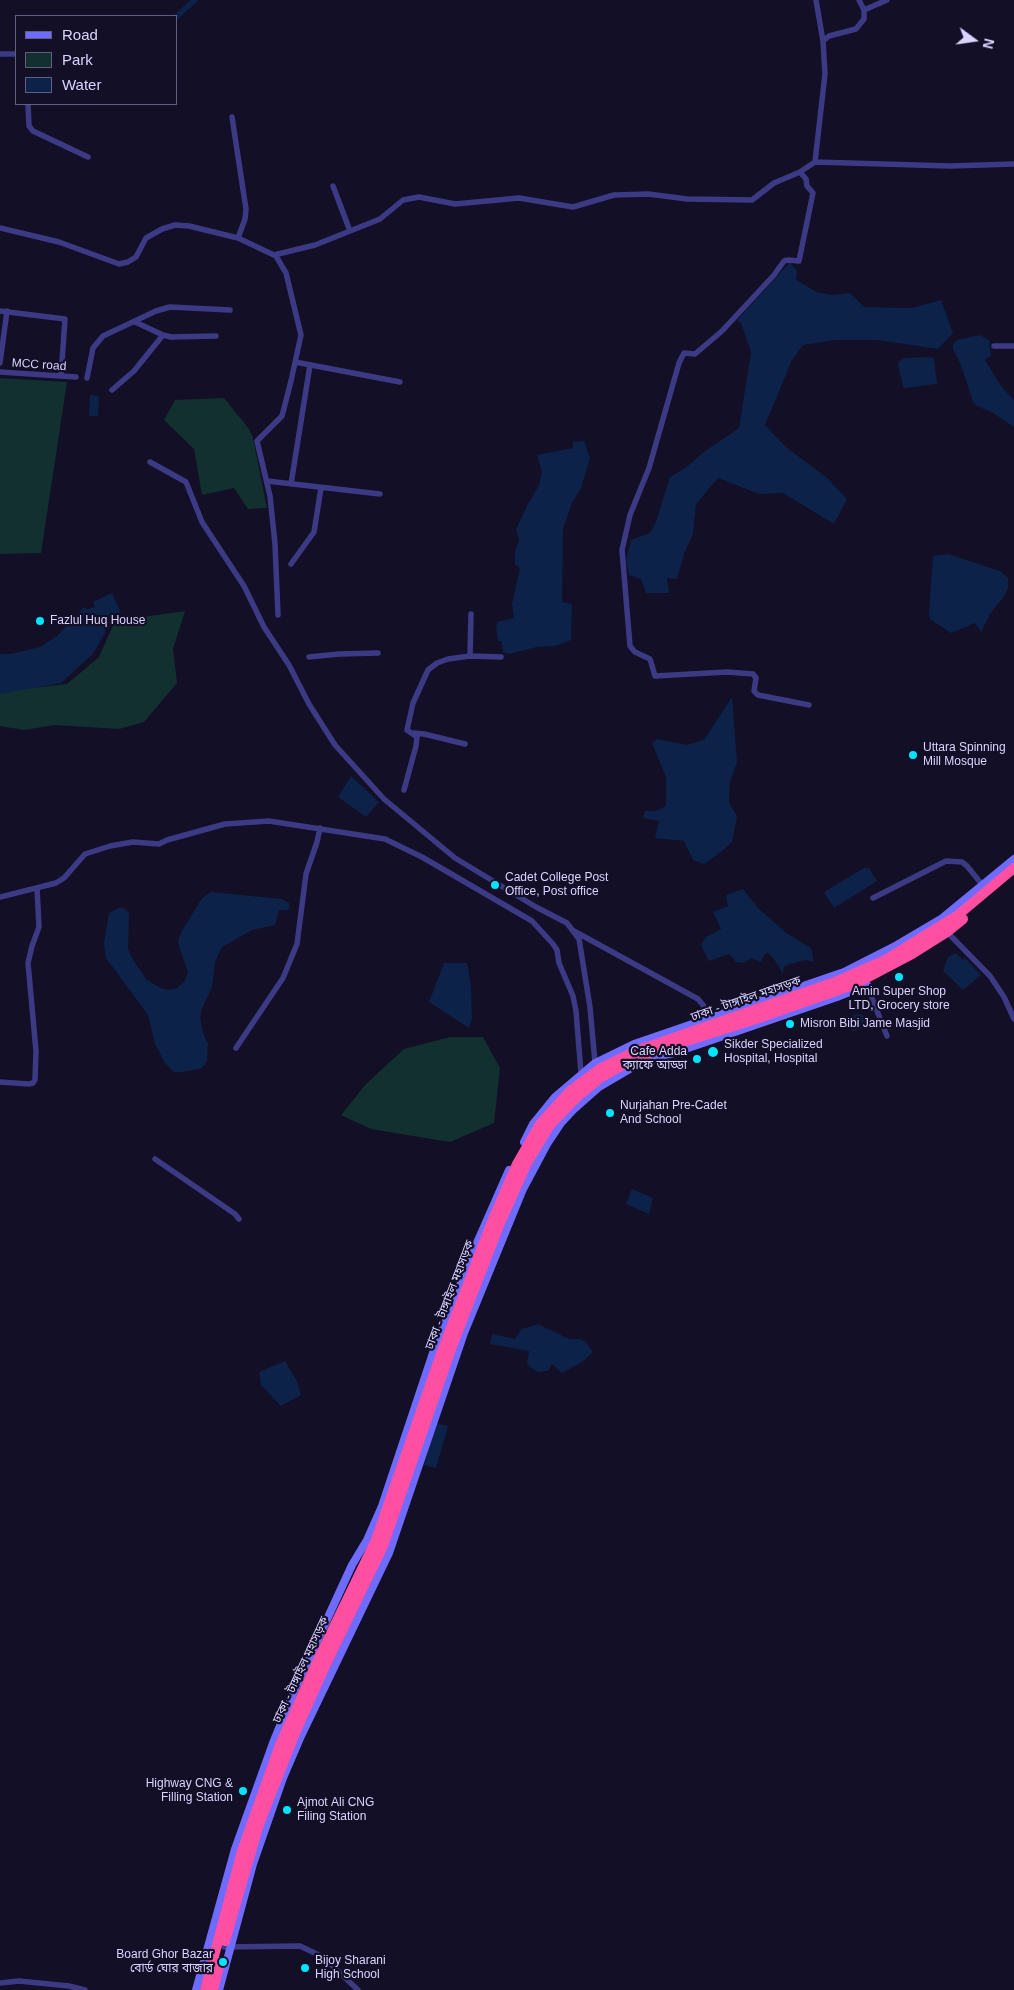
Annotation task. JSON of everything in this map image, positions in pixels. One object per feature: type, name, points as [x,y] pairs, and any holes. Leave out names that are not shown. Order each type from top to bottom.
[{"type":"highway","name":"ঢাকা - টাঙ্গাইল মহাসড়ক","points":[[205,1990],[239,1850],[277,1744],[376,1540],[403,1467],[424,1388],[506,1187],[540,1124],[570,1092],[601,1068],[636,1051],[709,1022],[835,982],[887,959],[941,926],[984,889],[1014,868]]},
{"type":"highway","name":"ঢাকা - টাঙ্গাইল মহাসড়ক","points":[[213,1990],[261,1828],[326,1664],[383,1546],[442,1373],[500,1223],[526,1164],[550,1125],[576,1098],[600,1078],[623,1065],[654,1051],[866,982],[947,932],[1014,877]]},
{"type":"main road","points":[[984,889],[1014,859]]},
{"type":"main road","points":[[424,1388],[476,1245],[502,1184],[533,1124],[555,1097],[595,1063],[634,1044],[709,1022]]},
{"type":"main road","points":[[196,1990],[239,1850]]},
{"type":"main road","points":[[219,1990],[226,1947]]},
{"type":"street","points":[[815,162],[825,74],[824,41],[816,0]]},
{"type":"street","points":[[824,41],[829,36],[856,29],[864,19],[864,10],[859,0]]},
{"type":"street","points":[[864,10],[887,0]]},
{"type":"street","points":[[0,54],[15,54]]},
{"type":"street","points":[[28,105],[29,126],[33,131],[88,157]]},
{"type":"street","points":[[232,117],[246,209],[245,219],[238,238]]},
{"type":"street","points":[[274,255],[315,245],[350,231],[380,218],[403,200],[420,196],[455,204],[519,198],[573,206],[614,195],[631,194],[648,194],[687,199],[752,200],[774,183],[800,172],[815,162],[950,166],[1014,164]]},
{"type":"street","points":[[800,172],[813,193],[799,261],[784,261],[774,275],[722,331],[695,354],[686,353],[682,355],[649,468],[630,515],[622,550],[630,646],[635,652],[650,659],[655,676],[727,672],[753,674],[756,678],[754,691],[758,695],[809,704]]},
{"type":"street","points":[[333,186],[350,231]]},
{"type":"street","points":[[0,228],[58,242],[119,264],[128,262],[136,256],[146,238],[162,229],[175,225],[238,238],[274,255],[286,273],[301,336],[282,416],[257,441],[268,481],[275,544],[278,615]]},
{"type":"street","points":[[87,378],[93,348],[103,336],[156,311],[170,307],[230,310]]},
{"type":"street","points":[[0,311],[65,318],[61,376]]},
{"type":"street","points":[[0,364],[7,312]]},
{"type":"street","points":[[135,322],[171,337],[216,336]]},
{"type":"street","points":[[112,390],[134,371],[163,335]]},
{"type":"street","points":[[994,346],[1014,346]]},
{"type":"street","points":[[295,362],[400,382]]},
{"type":"street","points":[[291,484],[310,365]]},
{"type":"street","name":"MCC road","points":[[0,372],[76,377]]},
{"type":"street","points":[[150,462],[186,482],[202,522],[244,586],[264,627],[289,665],[309,704],[335,745],[384,799],[455,858],[536,907],[567,923],[579,939],[584,960],[595,1063]]},
{"type":"street","points":[[268,481],[321,488],[342,488],[380,494]]},
{"type":"street","points":[[292,564],[314,532],[321,488]]},
{"type":"street","points":[[470,656],[471,614]]},
{"type":"street","points":[[309,657],[378,653]]},
{"type":"street","points":[[465,744],[408,730],[412,703],[428,670],[436,663],[470,656],[501,657]]},
{"type":"street","points":[[404,790],[416,746],[417,737],[414,733]]},
{"type":"street","points":[[0,897],[56,883],[64,878],[85,854],[110,846],[133,842],[159,844],[167,840],[226,824],[269,821],[385,839],[422,856],[450,875],[520,914],[540,929],[557,950],[562,971],[573,996],[581,1073]]},
{"type":"street","points":[[236,1048],[283,978],[297,944],[306,874],[320,828]]},
{"type":"street","points":[[873,898],[946,861],[962,862],[973,872],[984,889]]},
{"type":"street","points":[[0,1082],[29,1084],[35,1080],[36,1052],[28,963],[39,927],[37,888]]},
{"type":"street","points":[[572,930],[611,949],[698,999],[703,1005],[709,1022]]},
{"type":"street","points":[[947,932],[990,976],[1004,997],[1014,1019]]},
{"type":"street","points":[[866,982],[887,1036]]},
{"type":"street","points":[[155,1159],[235,1214],[239,1219]]},
{"type":"street","points":[[226,1947],[300,1946],[323,1957],[358,1990]]},
{"type":"street","points":[[0,1983],[19,1981],[69,1986],[84,1990]]},
{"type":"green space","points":[[0,378],[67,382],[41,553],[0,554]]},
{"type":"green space","points":[[224,398],[249,429],[253,438],[267,508],[248,509],[234,488],[202,495],[194,449],[164,420],[175,400]]},
{"type":"green space","points":[[185,611],[173,649],[177,683],[144,722],[119,729],[55,725],[24,730],[0,726],[0,691],[67,684],[99,657],[115,621]]},
{"type":"green space","points":[[450,1037],[483,1037],[500,1068],[494,1123],[450,1142],[371,1129],[341,1115],[366,1084],[404,1049]]},
{"type":"water","points":[[790,262],[797,271],[796,280],[817,292],[833,295],[850,293],[864,307],[912,308],[941,300],[953,333],[938,349],[878,340],[835,340],[803,345],[792,360],[765,425],[786,447],[826,477],[847,499],[834,524],[783,493],[759,494],[718,478],[696,504],[693,534],[684,554],[677,579],[667,578],[669,593],[646,593],[641,579],[629,575],[626,560],[631,540],[650,533],[656,522],[670,477],[684,469],[705,451],[739,428],[751,352],[741,323],[737,320]]},
{"type":"water","points":[[980,335],[989,340],[991,356],[985,360],[1001,386],[1014,400],[1014,427],[973,402],[961,365],[953,349],[953,344],[957,340]]},
{"type":"water","points":[[905,358],[934,358],[937,384],[905,388],[898,365],[899,361]]},
{"type":"water","points":[[90,395],[99,396],[98,416],[89,416]]},
{"type":"water","points":[[584,441],[590,458],[581,488],[572,503],[563,529],[562,602],[572,604],[571,640],[555,646],[537,647],[509,654],[503,652],[501,641],[498,641],[496,627],[497,622],[514,618],[512,603],[520,569],[515,564],[515,552],[519,540],[516,529],[539,485],[542,472],[537,455],[573,448],[573,442]]},
{"type":"water","points":[[948,554],[1000,571],[1008,578],[1008,588],[1005,595],[990,614],[981,632],[975,623],[951,633],[930,619],[933,556]]},
{"type":"water","points":[[112,593],[121,613],[104,621],[106,625],[105,633],[93,654],[61,683],[0,694],[0,654],[10,654],[40,647],[57,636],[83,608],[95,607],[93,602]]},
{"type":"water","points":[[732,697],[737,762],[730,782],[729,802],[737,816],[732,842],[704,864],[693,860],[684,841],[655,838],[659,821],[643,818],[645,811],[655,811],[666,806],[666,777],[652,743],[657,739],[686,745],[704,740]]},
{"type":"water","points":[[351,776],[379,802],[366,817],[338,797]]},
{"type":"water","points":[[864,868],[869,868],[877,881],[834,908],[824,892]]},
{"type":"water","points":[[743,889],[758,908],[785,932],[811,948],[814,962],[806,960],[790,964],[784,967],[783,974],[768,953],[764,955],[761,962],[751,958],[744,963],[736,962],[729,954],[709,961],[701,945],[706,937],[721,929],[713,912],[728,906],[726,895]]},
{"type":"water","points":[[211,892],[282,899],[289,903],[290,908],[279,910],[275,925],[252,930],[222,947],[215,962],[212,987],[200,1018],[204,1036],[208,1043],[207,1061],[202,1068],[174,1072],[165,1063],[155,1044],[148,1015],[106,958],[104,943],[109,913],[118,908],[124,908],[129,913],[128,949],[133,960],[147,980],[169,990],[177,988],[184,982],[188,972],[178,940],[202,898]]},
{"type":"water","points":[[956,953],[963,960],[965,958],[981,975],[963,990],[943,971],[948,957]]},
{"type":"water","points":[[444,963],[467,963],[471,986],[472,1018],[469,1028],[429,1002]]},
{"type":"water","points":[[859,1014],[864,1016],[866,1024],[861,1029],[852,1031],[851,1017]]},
{"type":"water","points":[[632,1189],[653,1198],[649,1214],[626,1204]]},
{"type":"water","points":[[538,1324],[569,1339],[585,1341],[593,1352],[582,1362],[562,1373],[552,1364],[548,1371],[538,1372],[527,1363],[529,1351],[490,1344],[492,1334],[515,1339],[522,1329]]},
{"type":"water","points":[[285,1361],[297,1381],[301,1395],[281,1406],[261,1385],[259,1372]]},
{"type":"water","points":[[436,1423],[448,1426],[436,1468],[424,1465]]},
{"type":"waterway","points":[[178,15],[195,0]]},
{"type":"place","name":"Fazlul Huq House","points":[[40,621]]},
{"type":"place","name":"Uttara Spinning Mill Mosque","points":[[913,755]]},
{"type":"place","name":"Cadet College Post Office, Post office","points":[[495,885]]},
{"type":"place","name":"Amin Super Shop LTD, Grocery store","points":[[899,977]]},
{"type":"place","name":"Misron Bibi Jame Masjid","points":[[790,1024]]},
{"type":"place","name":"Sikder Specialized Hospital, Hospital","points":[[713,1052]]},
{"type":"place","name":"Cafe Adda ক্যাফে আড্ডা","points":[[697,1059]]},
{"type":"place","name":"Nurjahan Pre-Cadet And School","points":[[610,1113]]},
{"type":"place","name":"Highway CNG & Filling Station","points":[[243,1791]]},
{"type":"place","name":"Ajmot Ali CNG Filing Station","points":[[287,1810]]},
{"type":"place","name":"Board Ghor Bazar বোর্ড ঘোর বাজার","points":[[223,1962]]},
{"type":"place","name":"Bijoy Sharani High School","points":[[305,1968]]}]
